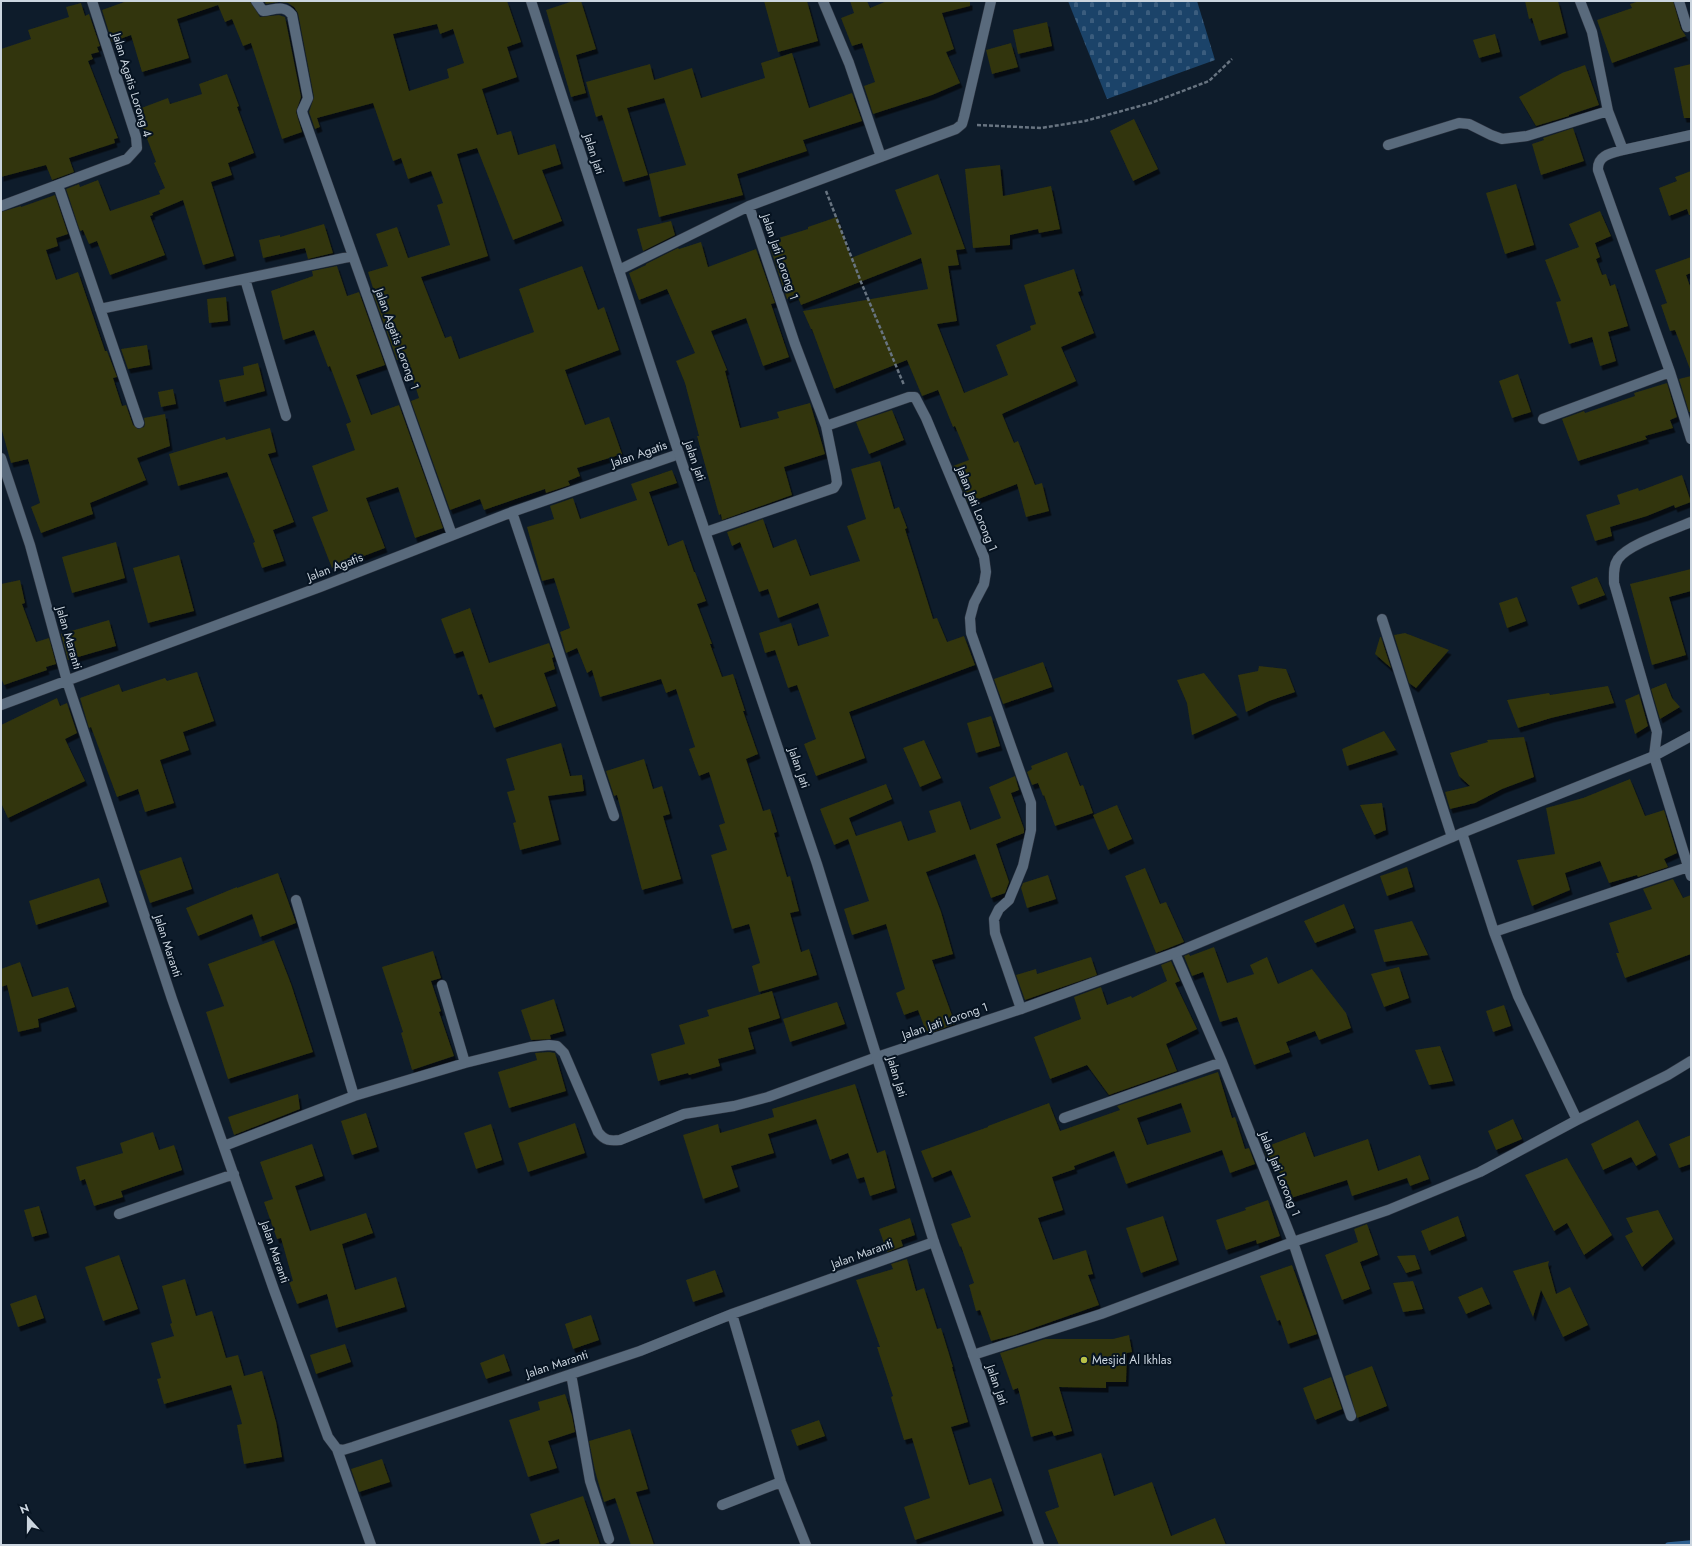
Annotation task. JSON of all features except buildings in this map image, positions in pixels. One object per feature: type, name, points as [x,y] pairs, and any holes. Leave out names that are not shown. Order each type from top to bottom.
[{"type":"street","name":"Jalan Agatis Lorong 4","points":[[1,206],[127,159],[136,148],[136,137],[92,1]]},
{"type":"street","name":"Jalan Agatis Lorong 1","points":[[256,1],[263,11],[283,8],[292,14],[308,98],[302,111],[452,535]]},
{"type":"street","name":"Jalan Jati","points":[[530,1],[679,454],[817,864],[934,1242],[1039,1545]]},
{"type":"street","points":[[823,1],[849,63],[881,157]]},
{"type":"street","points":[[962,124],[984,36],[991,1]]},
{"type":"street","points":[[1580,1],[1592,32],[1608,111],[1623,150]]},
{"type":"street","points":[[1679,1],[1687,27]]},
{"type":"street","points":[[1388,145],[1459,123],[1469,124],[1491,135],[1502,138],[1527,136],[1608,111]]},
{"type":"street","name":"Jalan Jati Lorong 1","points":[[619,270],[749,206],[956,129],[962,124]]},
{"type":"street","points":[[1691,135],[1606,155],[1600,161],[1598,170],[1689,426],[1691,439]]},
{"type":"street","points":[[58,185],[138,423]]},
{"type":"street","name":"Jalan Jati Lorong 1","points":[[706,532],[834,488],[837,483],[826,426],[795,344],[749,206]]},
{"type":"street","points":[[100,309],[353,256]]},
{"type":"street","points":[[245,279],[286,416]]},
{"type":"street","points":[[1543,419],[1670,372]]},
{"type":"street","points":[[826,426],[909,397]]},
{"type":"street","name":"Jalan Jati Lorong 1","points":[[909,397],[914,397],[917,400],[926,418],[984,557],[986,572],[984,584],[974,603],[970,618],[970,633],[1031,803],[1031,830],[1023,866],[1009,900],[999,909],[994,919],[994,933],[1021,1009]]},
{"type":"street","name":"Jalan Agatis","points":[[1,705],[320,587],[512,512],[679,454]]},
{"type":"street","name":"Jalan Maranti","points":[[1,458],[30,545],[68,681],[172,999],[274,1290],[328,1437],[337,1449],[343,1450],[640,1351],[732,1314],[934,1242]]},
{"type":"street","points":[[512,512],[614,816]]},
{"type":"street","points":[[1494,932],[1690,871],[1654,756],[1657,732],[1614,583],[1614,569],[1618,559],[1628,550],[1691,522]]},
{"type":"street","points":[[1382,619],[1457,835],[1518,996],[1577,1120]]},
{"type":"street","points":[[1175,953],[1457,835],[1654,756],[1691,736]]},
{"type":"street","points":[[296,900],[354,1096]]},
{"type":"street","name":"Jalan Jati Lorong 1","points":[[465,1063],[530,1047],[549,1045],[557,1046],[564,1053],[598,1132],[603,1139],[610,1141],[620,1140],[684,1114],[734,1106],[768,1097],[1021,1009],[1175,953],[1222,1062],[1293,1242],[1351,1416]]},
{"type":"street","points":[[224,1146],[354,1096],[465,1063],[442,985]]},
{"type":"street","points":[[973,1355],[1101,1314],[1293,1242],[1388,1210],[1480,1172],[1577,1120],[1668,1075],[1691,1060]]},
{"type":"street","points":[[1064,1118],[1222,1062]]},
{"type":"street","points":[[119,1214],[234,1174]]},
{"type":"street","points":[[732,1314],[781,1482],[806,1545]]},
{"type":"street","points":[[571,1374],[590,1481],[609,1539]]},
{"type":"street","points":[[337,1449],[371,1545]]},
{"type":"street","points":[[722,1505],[781,1482]]},
{"type":"path","points":[[962,124],[1041,128],[1085,122],[1151,103],[1209,81],[1232,59]]},
{"type":"path","points":[[821,179],[861,282],[909,397]]},
{"type":"green space","points":[[1068,1],[1197,1],[1215,60],[1107,99]]},
{"type":"waterway","points":[[1668,1545],[1691,1543]]},
{"type":"place","name":"Mesjid Al Ikhlas","points":[[1084,1360]]}]
